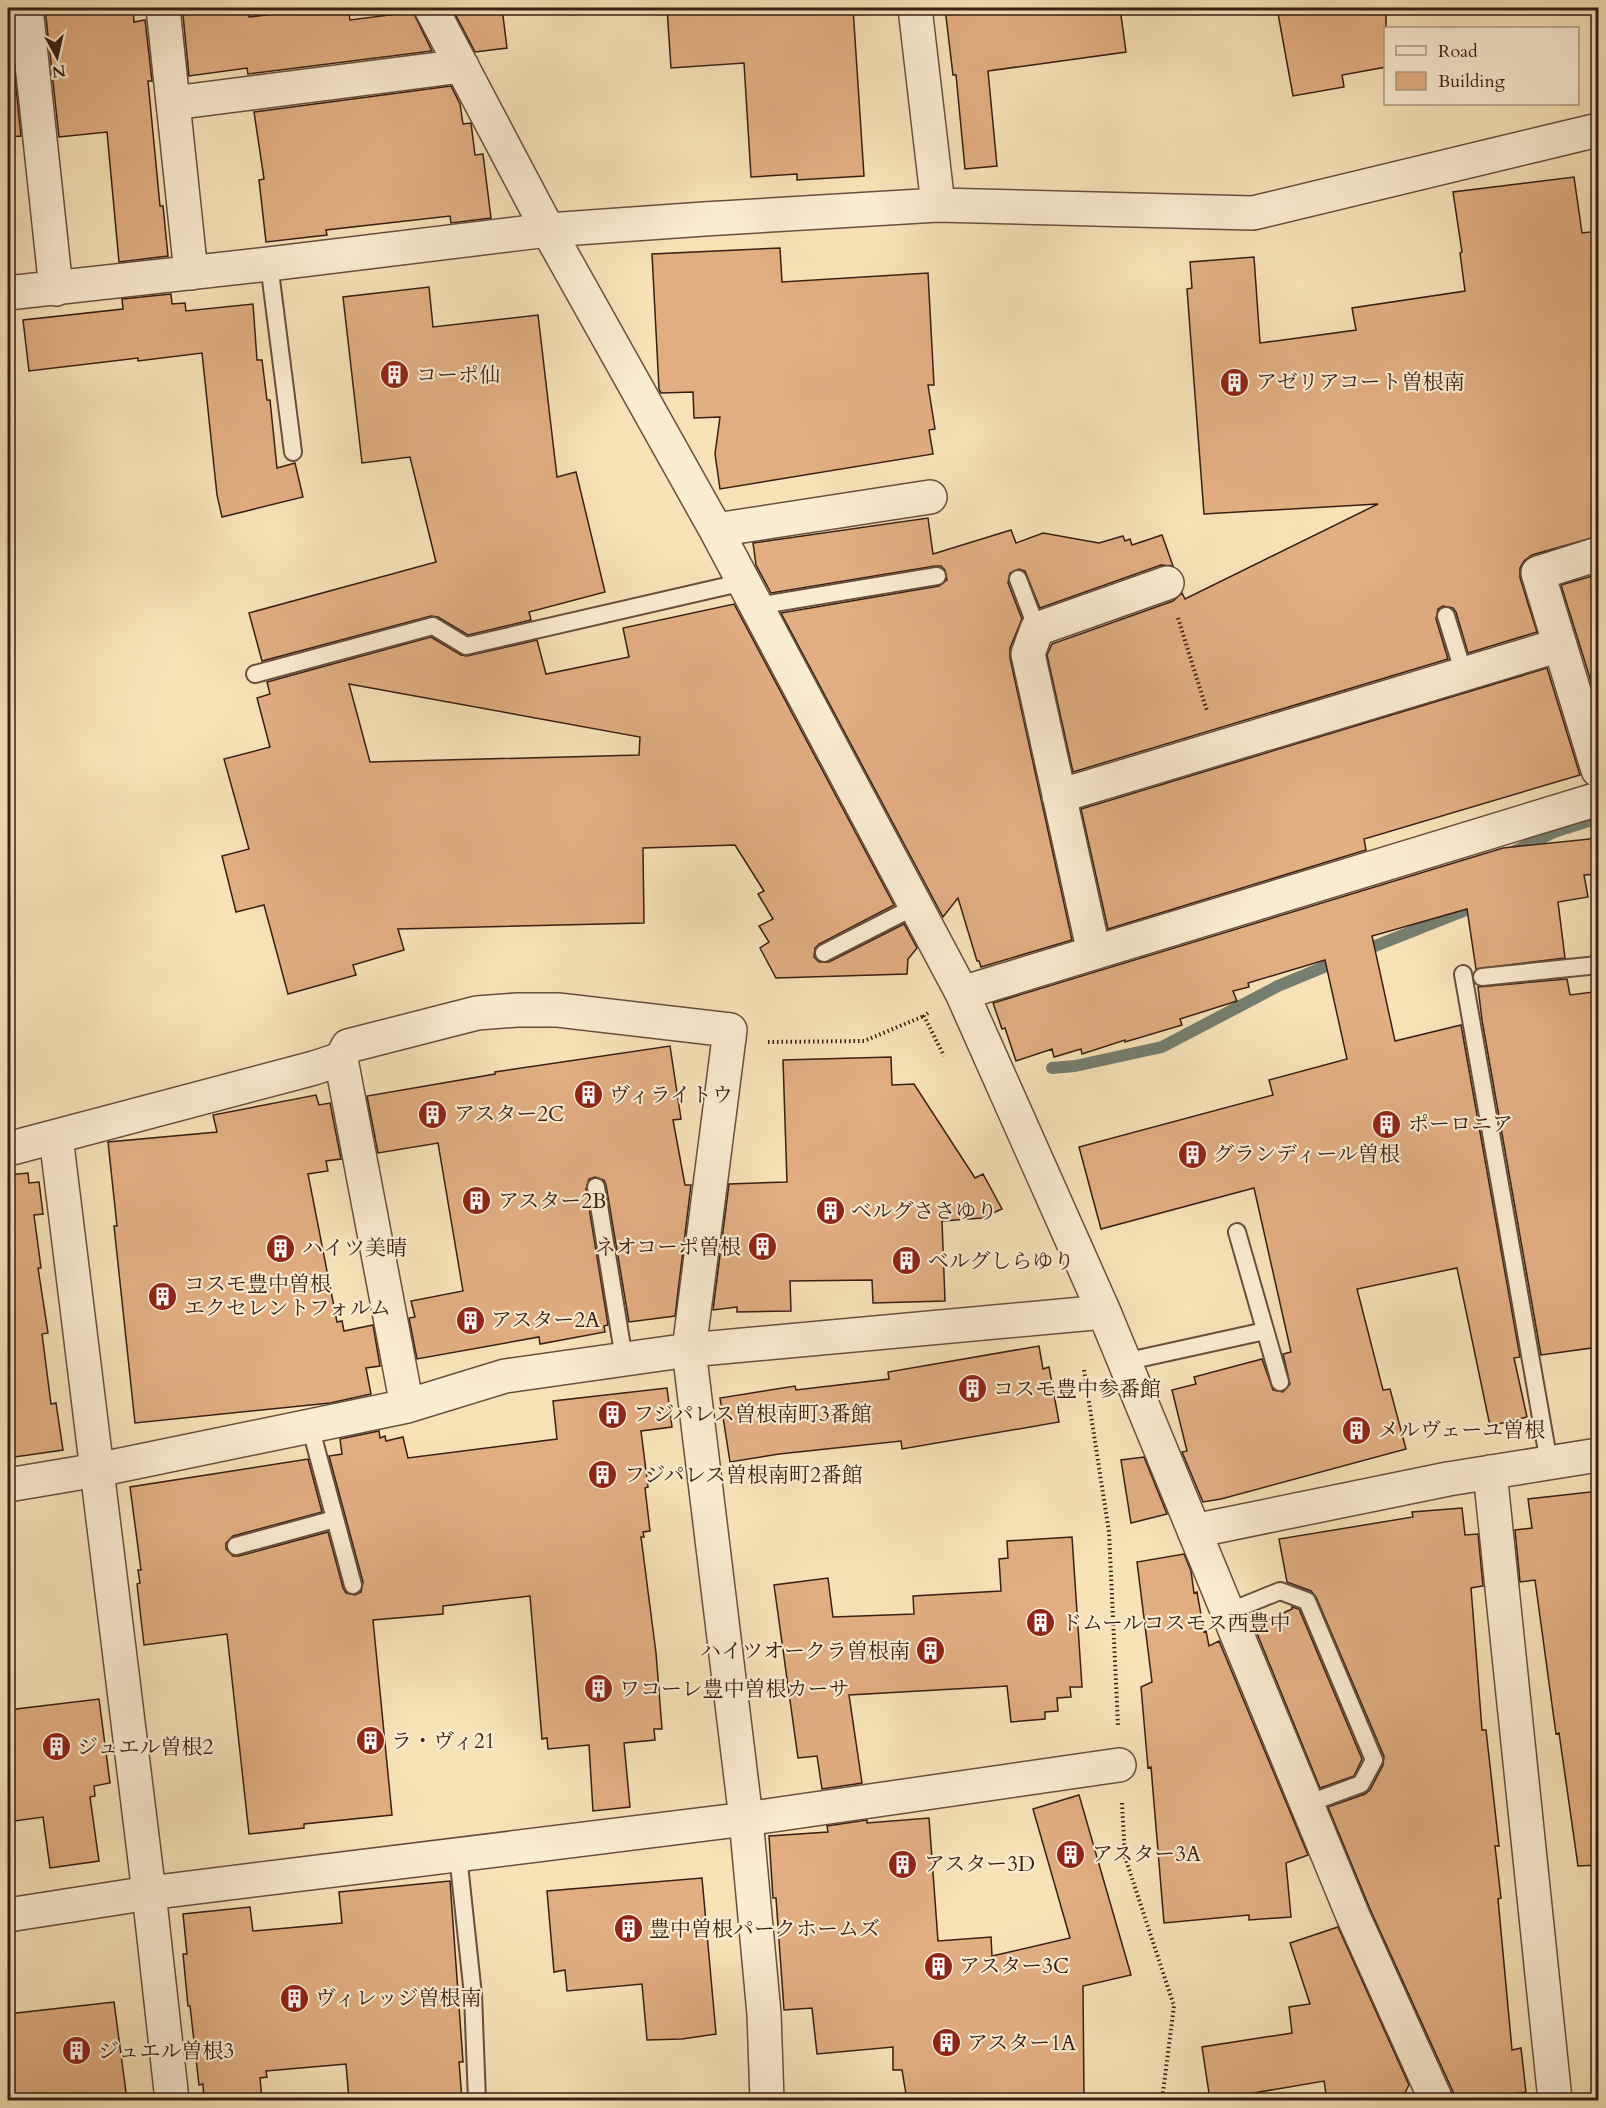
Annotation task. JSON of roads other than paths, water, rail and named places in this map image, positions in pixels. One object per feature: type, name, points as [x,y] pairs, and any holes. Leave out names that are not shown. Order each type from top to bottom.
[{"type":"street","points":[[26,8],[56,288]]},
{"type":"street","points":[[163,8],[191,273]]},
{"type":"street","points":[[431,8],[548,230],[716,530],[962,993],[1090,1314],[1124,1362],[1353,1916],[1436,2100]]},
{"type":"street","points":[[915,8],[938,205]]},
{"type":"street","points":[[173,103],[462,66]]},
{"type":"street","points":[[8,293],[548,230],[938,205],[1253,213],[1599,130]]},
{"type":"street","points":[[716,530],[930,497]]},
{"type":"street","points":[[1599,554],[1538,573],[1599,770]]},
{"type":"street","points":[[1094,953],[1028,654],[1037,629],[1167,583]]},
{"type":"street","points":[[1059,796],[1560,645]]},
{"type":"street","points":[[962,993],[1599,799]]},
{"type":"street","points":[[407,1406],[341,1059],[348,1046],[477,1013],[507,1010],[558,1010],[730,1030],[689,1350],[746,1819],[764,2014],[767,2100]]},
{"type":"street","points":[[8,1149],[341,1059]]},
{"type":"street","points":[[56,1137],[149,1893],[172,2100]]},
{"type":"street","points":[[8,1485],[97,1470],[407,1406],[505,1376],[689,1350],[1090,1314]]},
{"type":"street","points":[[1194,1531],[1448,1479],[1599,1455]]},
{"type":"street","points":[[1490,1472],[1555,2100]]},
{"type":"street","points":[[8,1916],[149,1893],[746,1819],[1119,1765]]},
{"type":"lane","points":[[269,264],[293,452]]},
{"type":"lane","points":[[255,674],[433,626],[466,646],[750,594],[937,576]]},
{"type":"lane","points":[[1018,579],[1037,629]]},
{"type":"lane","points":[[1446,616],[1464,674]]},
{"type":"lane","points":[[824,953],[916,906]]},
{"type":"lane","points":[[1482,977],[1599,965]]},
{"type":"lane","points":[[1463,974],[1549,1463]]},
{"type":"lane","points":[[596,1187],[624,1359]]},
{"type":"lane","points":[[1237,1232],[1280,1382]]},
{"type":"lane","points":[[1124,1362],[1265,1331]]},
{"type":"lane","points":[[310,1426],[352,1585]]},
{"type":"lane","points":[[236,1546],[335,1519]]},
{"type":"lane","points":[[1228,1612],[1280,1591],[1307,1601],[1374,1760],[1361,1784],[1307,1804]]},
{"type":"lane","points":[[458,1855],[473,1995],[477,2100]]},
{"type":"waterway","points":[[1513,852],[1554,832],[1598,818]]},
{"type":"waterway","points":[[1360,952],[1476,906],[1478,902]]},
{"type":"waterway","points":[[1052,1068],[1075,1066],[1162,1047],[1278,986],[1341,960]]},
{"type":"place","name":"コーポ仙","points":[[395,375]]},
{"type":"place","name":"アゼリアコート曽根南","points":[[1235,382]]},
{"type":"place","name":"ヴィライトウ","points":[[588,1095]]},
{"type":"place","name":"アスター2C","points":[[433,1114]]},
{"type":"place","name":"ポーロニア","points":[[1387,1124]]},
{"type":"place","name":"グランディール曽根","points":[[1192,1154]]},
{"type":"place","name":"アスター2B","points":[[477,1201]]},
{"type":"place","name":"ベルグささゆり","points":[[830,1211]]},
{"type":"place","name":"ネオコーポ曽根","points":[[762,1247]]},
{"type":"place","name":"ハイツ美晴","points":[[281,1248]]},
{"type":"place","name":"ベルグしらゆり","points":[[907,1261]]},
{"type":"place","name":"コスモ豊中曽根 エクセレントフォルム","points":[[163,1296]]},
{"type":"place","name":"アスター2A","points":[[470,1320]]},
{"type":"place","name":"コスモ豊中参番館","points":[[972,1389]]},
{"type":"place","name":"フジパレス曽根南町3番館","points":[[612,1414]]},
{"type":"place","name":"メルヴェーユ曽根","points":[[1357,1430]]},
{"type":"place","name":"フジパレス曽根南町2番館","points":[[603,1475]]},
{"type":"place","name":"ドムールコスモス西豊中","points":[[1040,1623]]},
{"type":"place","name":"ハイツオークラ曽根南","points":[[931,1651]]},
{"type":"place","name":"ワコーレ豊中曽根カーサ","points":[[598,1689]]},
{"type":"place","name":"ラ・ヴィ21","points":[[370,1741]]},
{"type":"place","name":"ジュエル曽根2","points":[[56,1747]]},
{"type":"place","name":"アスター3A","points":[[1071,1854]]},
{"type":"place","name":"アスター3D","points":[[903,1864]]},
{"type":"place","name":"豊中曽根パークホームズ","points":[[628,1929]]},
{"type":"place","name":"アスター3C","points":[[938,1966]]},
{"type":"place","name":"ヴィレッジ曽根南","points":[[294,1998]]},
{"type":"place","name":"アスター1A","points":[[946,2043]]},
{"type":"place","name":"ジュエル曽根3","points":[[77,2051]]}]
